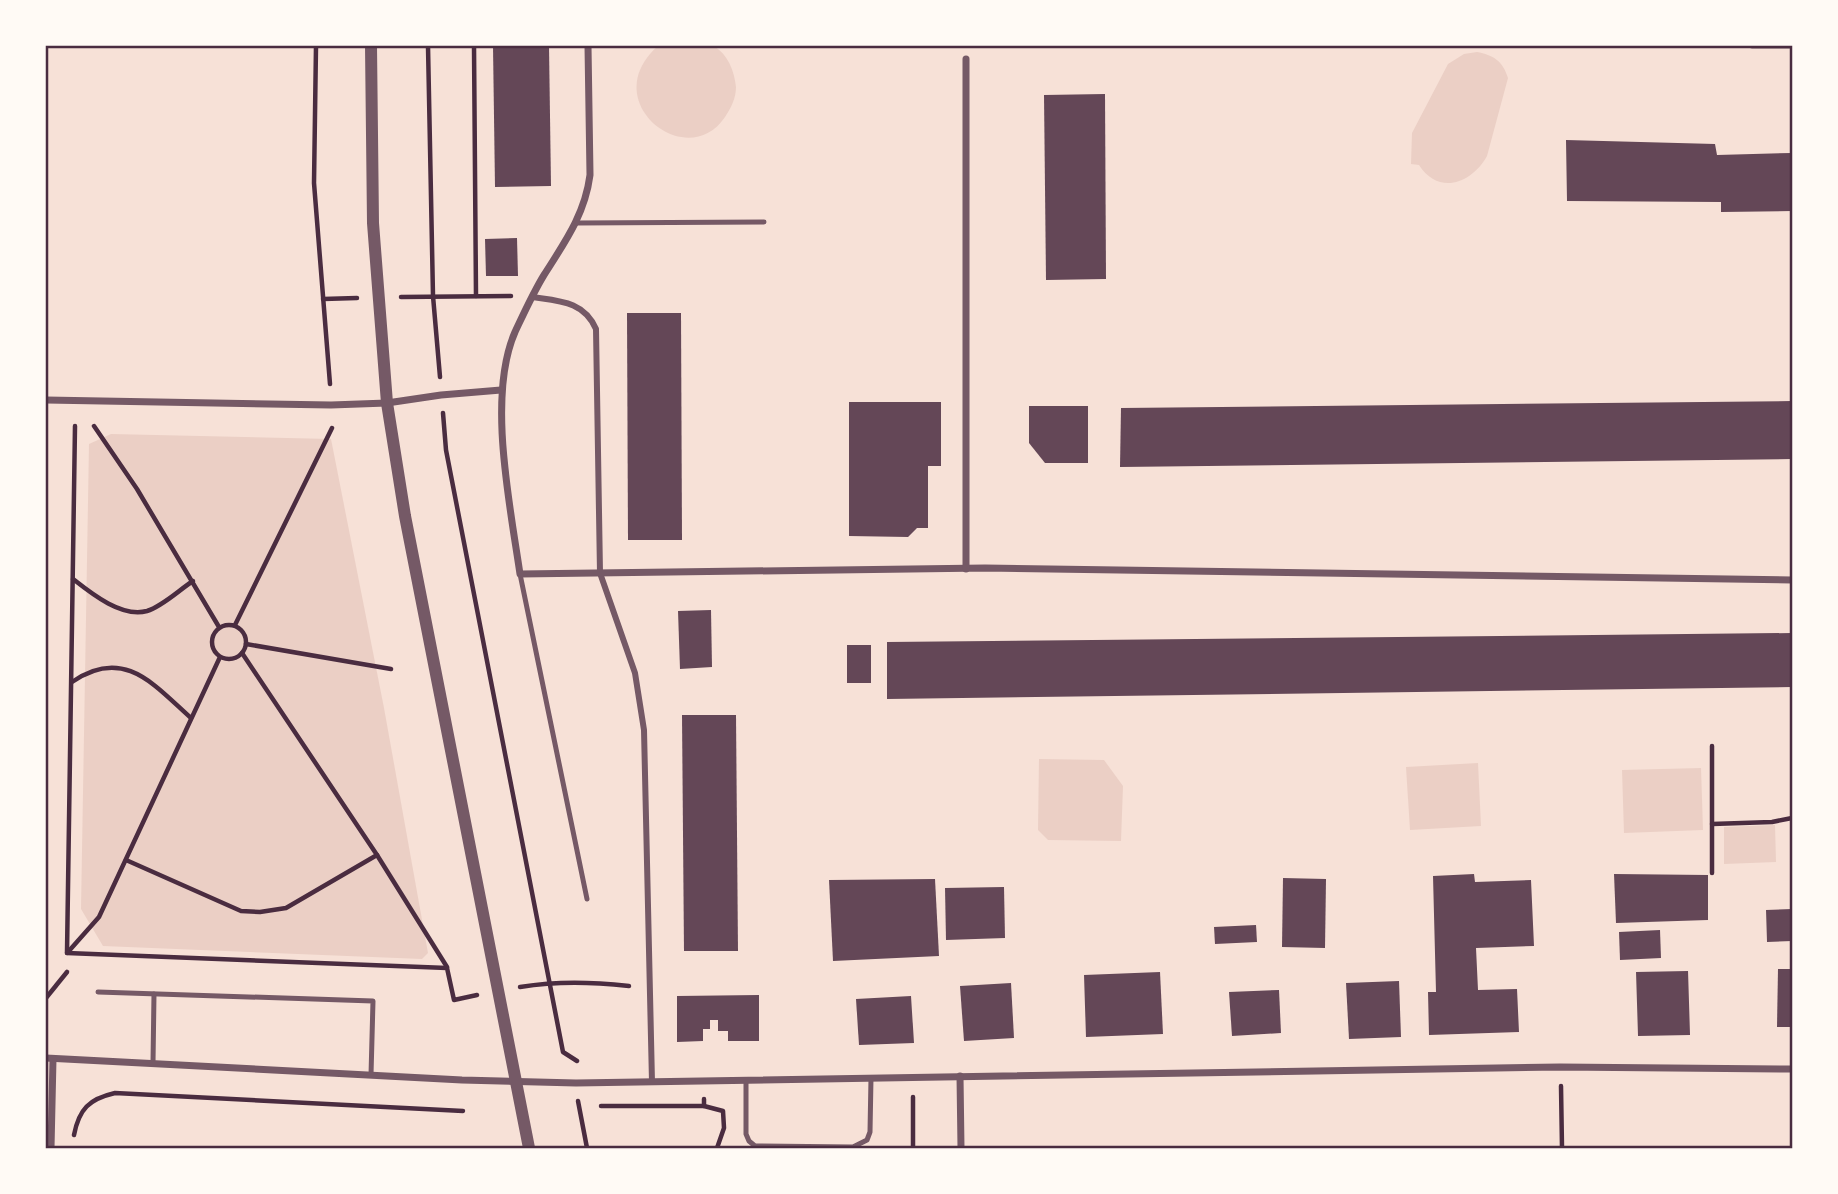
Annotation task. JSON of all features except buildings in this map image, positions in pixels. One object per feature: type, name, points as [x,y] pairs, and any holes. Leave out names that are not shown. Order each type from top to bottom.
[{"type":"street","points":[[371,46],[373,223],[387,403],[405,516],[529,1149]]},
{"type":"street","points":[[588,46],[590,175],[587,195],[577,223],[532,297],[509,349],[501,390],[505,471],[520,574],[966,569],[1793,580]]},
{"type":"street","points":[[966,59],[966,569]]},
{"type":"street","points":[[532,297],[575,305],[590,315],[596,329],[600,573],[635,673],[642,707],[652,1082]]},
{"type":"street","points":[[46,400],[264,405],[387,403],[501,390]]},
{"type":"street","points":[[51,1149],[49,1059],[516,1081],[652,1082],[1560,1067],[1793,1069]]},
{"type":"street","points":[[960,1076],[961,1149]]},
{"type":"lane","points":[[1752,46],[1793,46]]},
{"type":"lane","points":[[577,223],[764,222]]},
{"type":"lane","points":[[520,574],[587,899]]},
{"type":"lane","points":[[98,992],[373,1000],[372,1075]]},
{"type":"lane","points":[[153,1063],[154,994]]},
{"type":"lane","points":[[746,1080],[746,1134],[755,1146],[853,1147],[867,1140],[870,1132],[872,1078]]},
{"type":"path","points":[[316,46],[314,183],[330,384]]},
{"type":"path","points":[[428,46],[433,296],[446,450],[563,1052],[574,1061]]},
{"type":"path","points":[[474,46],[476,296]]},
{"type":"path","points":[[433,296],[532,297]]},
{"type":"path","points":[[67,953],[75,426]]},
{"type":"path","points":[[94,426],[136,489],[219,627]]},
{"type":"path","points":[[235,625],[332,428]]},
{"type":"path","points":[[73,579],[107,602],[136,612],[149,610],[193,581]]},
{"type":"path","points":[[235,625],[244,633],[246,644],[242,653],[232,659],[220,657],[212,648],[212,636],[219,627],[235,625]]},
{"type":"path","points":[[246,644],[391,669]]},
{"type":"path","points":[[242,653],[377,855],[447,968],[454,1000],[551,982],[583,981],[650,988]]},
{"type":"path","points":[[67,953],[99,918],[220,657]]},
{"type":"path","points":[[72,682],[94,671],[126,669],[139,673],[191,718]]},
{"type":"path","points":[[1712,746],[1712,873]]},
{"type":"path","points":[[1712,824],[1772,822],[1793,818]]},
{"type":"path","points":[[126,860],[241,911],[260,912],[286,908],[377,855]]},
{"type":"path","points":[[67,953],[447,968]]},
{"type":"path","points":[[46,998],[67,972]]},
{"type":"path","points":[[1560,1067],[1562,1149]]},
{"type":"path","points":[[913,1077],[913,1149]]},
{"type":"path","points":[[74,1141],[78,1120],[85,1108],[98,1097],[115,1093],[463,1111]]},
{"type":"path","points":[[704,1106],[723,1111],[724,1128],[717,1149]]},
{"type":"shaded area","points":[[658,46],[714,46],[727,58],[734,75],[735,95],[725,117],[709,133],[690,138],[670,134],[654,124],[641,108],[637,88],[641,67]]},
{"type":"shaded area","points":[[1477,52],[1497,60],[1508,78],[1487,156],[1473,173],[1464,179],[1445,183],[1427,175],[1419,165],[1411,164],[1412,133],[1448,64],[1464,54]]},
{"type":"shaded area","points":[[111,434],[331,439],[384,708],[428,953],[422,959],[103,946],[81,909],[89,444]]},
{"type":"shaded area","points":[[1039,759],[1104,760],[1123,786],[1121,841],[1048,840],[1038,830]]},
{"type":"shaded area","points":[[1478,763],[1481,826],[1410,830],[1406,767]]},
{"type":"shaded area","points":[[1701,768],[1703,830],[1624,833],[1622,770]]},
{"type":"shaded area","points":[[1775,825],[1776,862],[1724,864],[1724,827]]}]
